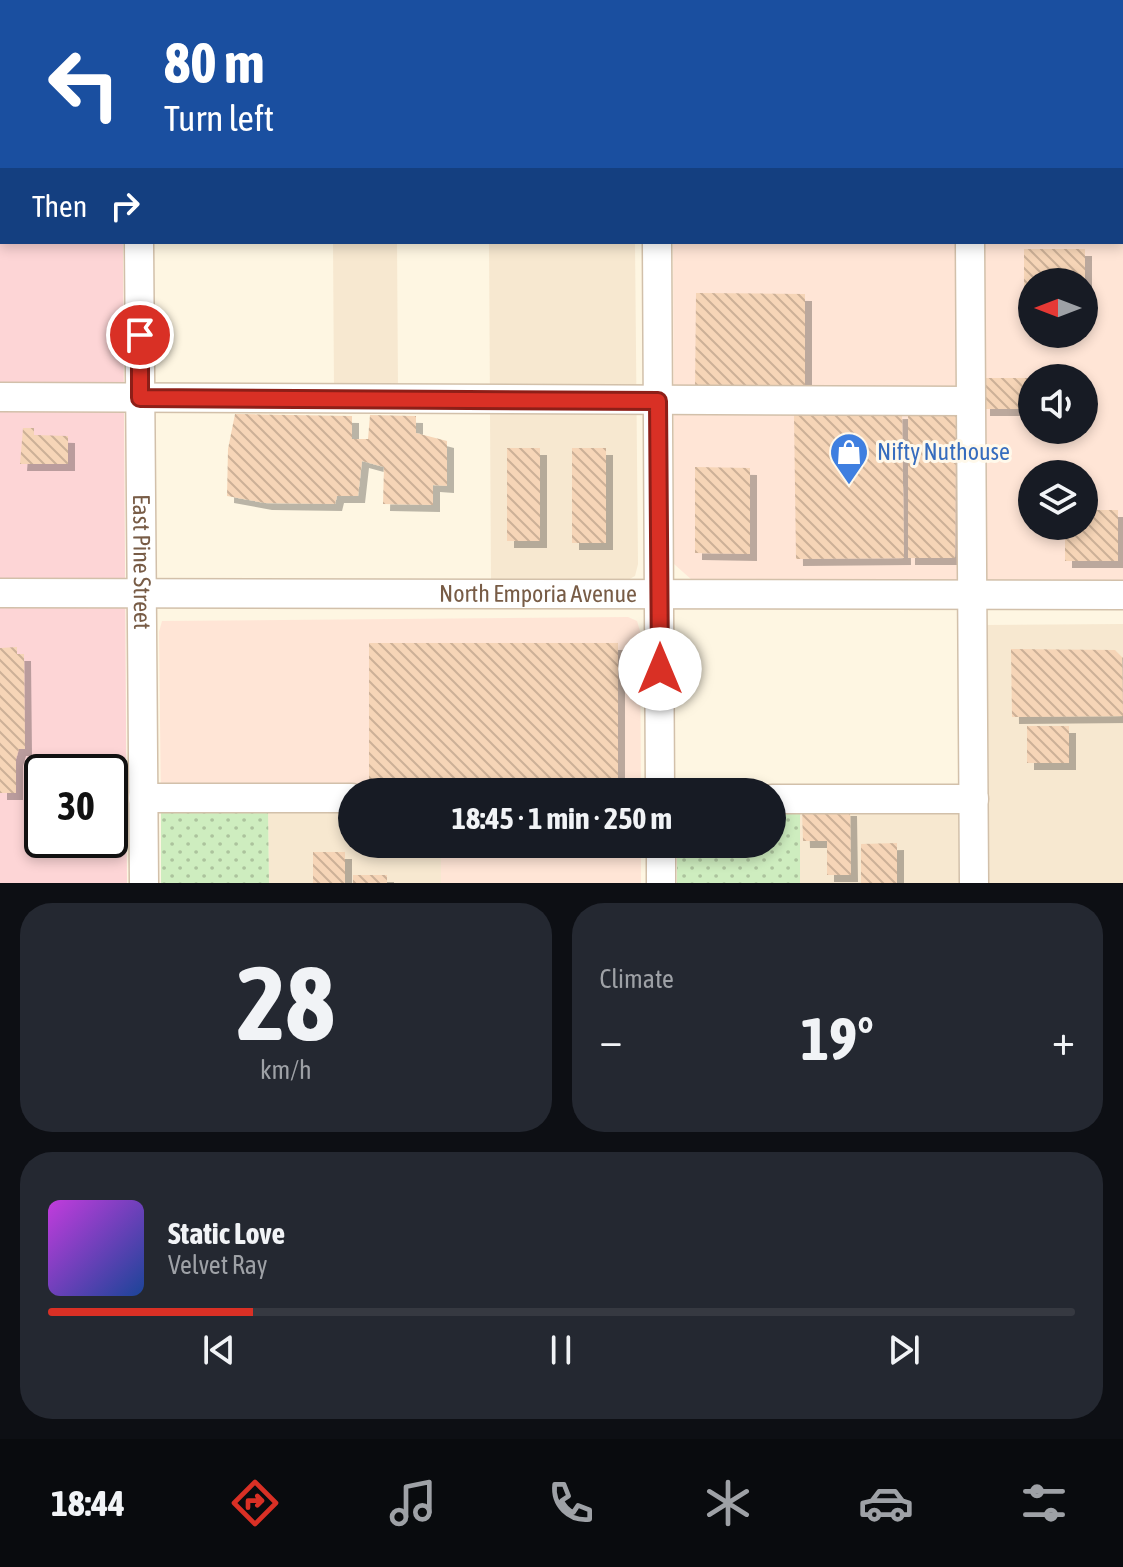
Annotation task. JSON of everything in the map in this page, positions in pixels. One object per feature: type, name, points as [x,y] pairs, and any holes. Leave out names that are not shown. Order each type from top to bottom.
[{"type":"street","name":"East Pine Street","points":[[139,244],[144,883]]},
{"type":"street","points":[[657,244],[660,778]]},
{"type":"street","points":[[970,244],[974,883]]},
{"type":"street","points":[[0,397],[970,401]]},
{"type":"street","name":"North Emporia Avenue","points":[[0,593],[1123,595]]},
{"type":"street","points":[[143,798],[338,798]]},
{"type":"street","points":[[786,799],[974,799]]},
{"type":"street","points":[[661,858],[661,883]]},
{"type":"shaded area","points":[[0,244],[123,244],[126,754],[24,754],[24,858],[127,858],[127,883],[0,883]]},
{"type":"shaded area","points":[[333,244],[397,244],[398,388],[334,388]]},
{"type":"shaded area","points":[[489,244],[635,244],[638,564],[635,576],[624,582],[491,581]]},
{"type":"shaded area","points":[[673,244],[1123,244],[1123,581],[692,580],[674,564]]},
{"type":"shaded area","points":[[628,617],[637,621],[640,631],[641,778],[338,778],[338,793],[161,808],[159,632],[162,621]]},
{"type":"shaded area","points":[[1123,624],[1123,883],[985,883],[983,625]]},
{"type":"shaded area","points":[[338,807],[338,858],[441,858],[441,883],[269,883],[268,808]]},
{"type":"shaded area","points":[[959,808],[959,883],[800,883],[800,809]]},
{"type":"shaded area","points":[[441,858],[641,858],[641,883],[441,883]]},
{"type":"green space","points":[[268,808],[269,883],[161,883],[161,809]]},
{"type":"green space","points":[[786,809],[800,809],[800,883],[677,883],[677,858],[786,858]]},
{"type":"building","points":[[1024,249],[1085,249],[1085,268],[1024,268]]},
{"type":"building","points":[[696,293],[805,294],[805,392],[695,392]]},
{"type":"building","points":[[983,378],[1018,378],[1018,409],[983,409]]},
{"type":"building","name":"Nifty Nuthouse","points":[[902,412],[904,558],[796,559],[794,414]]},
{"type":"building","points":[[908,413],[956,414],[955,558],[908,558]]},
{"type":"building","points":[[235,414],[352,416],[352,439],[368,439],[370,415],[416,416],[416,433],[447,441],[447,486],[433,485],[433,505],[383,504],[384,467],[362,461],[358,496],[337,496],[335,504],[265,503],[227,496],[228,449]]},
{"type":"building","points":[[23,428],[34,428],[34,435],[68,436],[68,464],[20,464]]},
{"type":"building","points":[[507,448],[540,448],[540,541],[507,541]]},
{"type":"building","points":[[572,448],[606,448],[606,543],[572,543]]},
{"type":"building","points":[[695,467],[750,468],[750,554],[695,553]]},
{"type":"building","points":[[1098,510],[1118,510],[1118,561],[1065,561],[1065,540],[1098,540]]},
{"type":"building","points":[[369,643],[618,643],[618,778],[369,778]]},
{"type":"building","points":[[17,647],[17,654],[24,654],[25,749],[19,749],[16,759],[16,793],[0,793],[0,648]]},
{"type":"building","points":[[1011,649],[1115,650],[1122,657],[1123,716],[1012,717]]},
{"type":"building","points":[[1027,726],[1069,726],[1069,763],[1027,763]]},
{"type":"building","points":[[802,809],[850,809],[851,875],[827,875],[827,841],[803,841]]},
{"type":"building","points":[[897,843],[897,883],[861,883],[861,844]]},
{"type":"building","points":[[313,852],[338,852],[338,858],[345,858],[345,883],[313,883]]},
{"type":"building","points":[[353,875],[387,875],[387,883],[353,883]]},
{"type":"place","name":"Nifty Nuthouse","points":[[849,486]]},
{"type":"route","points":[[140,335],[140,398],[658,401],[660,669]]}]
